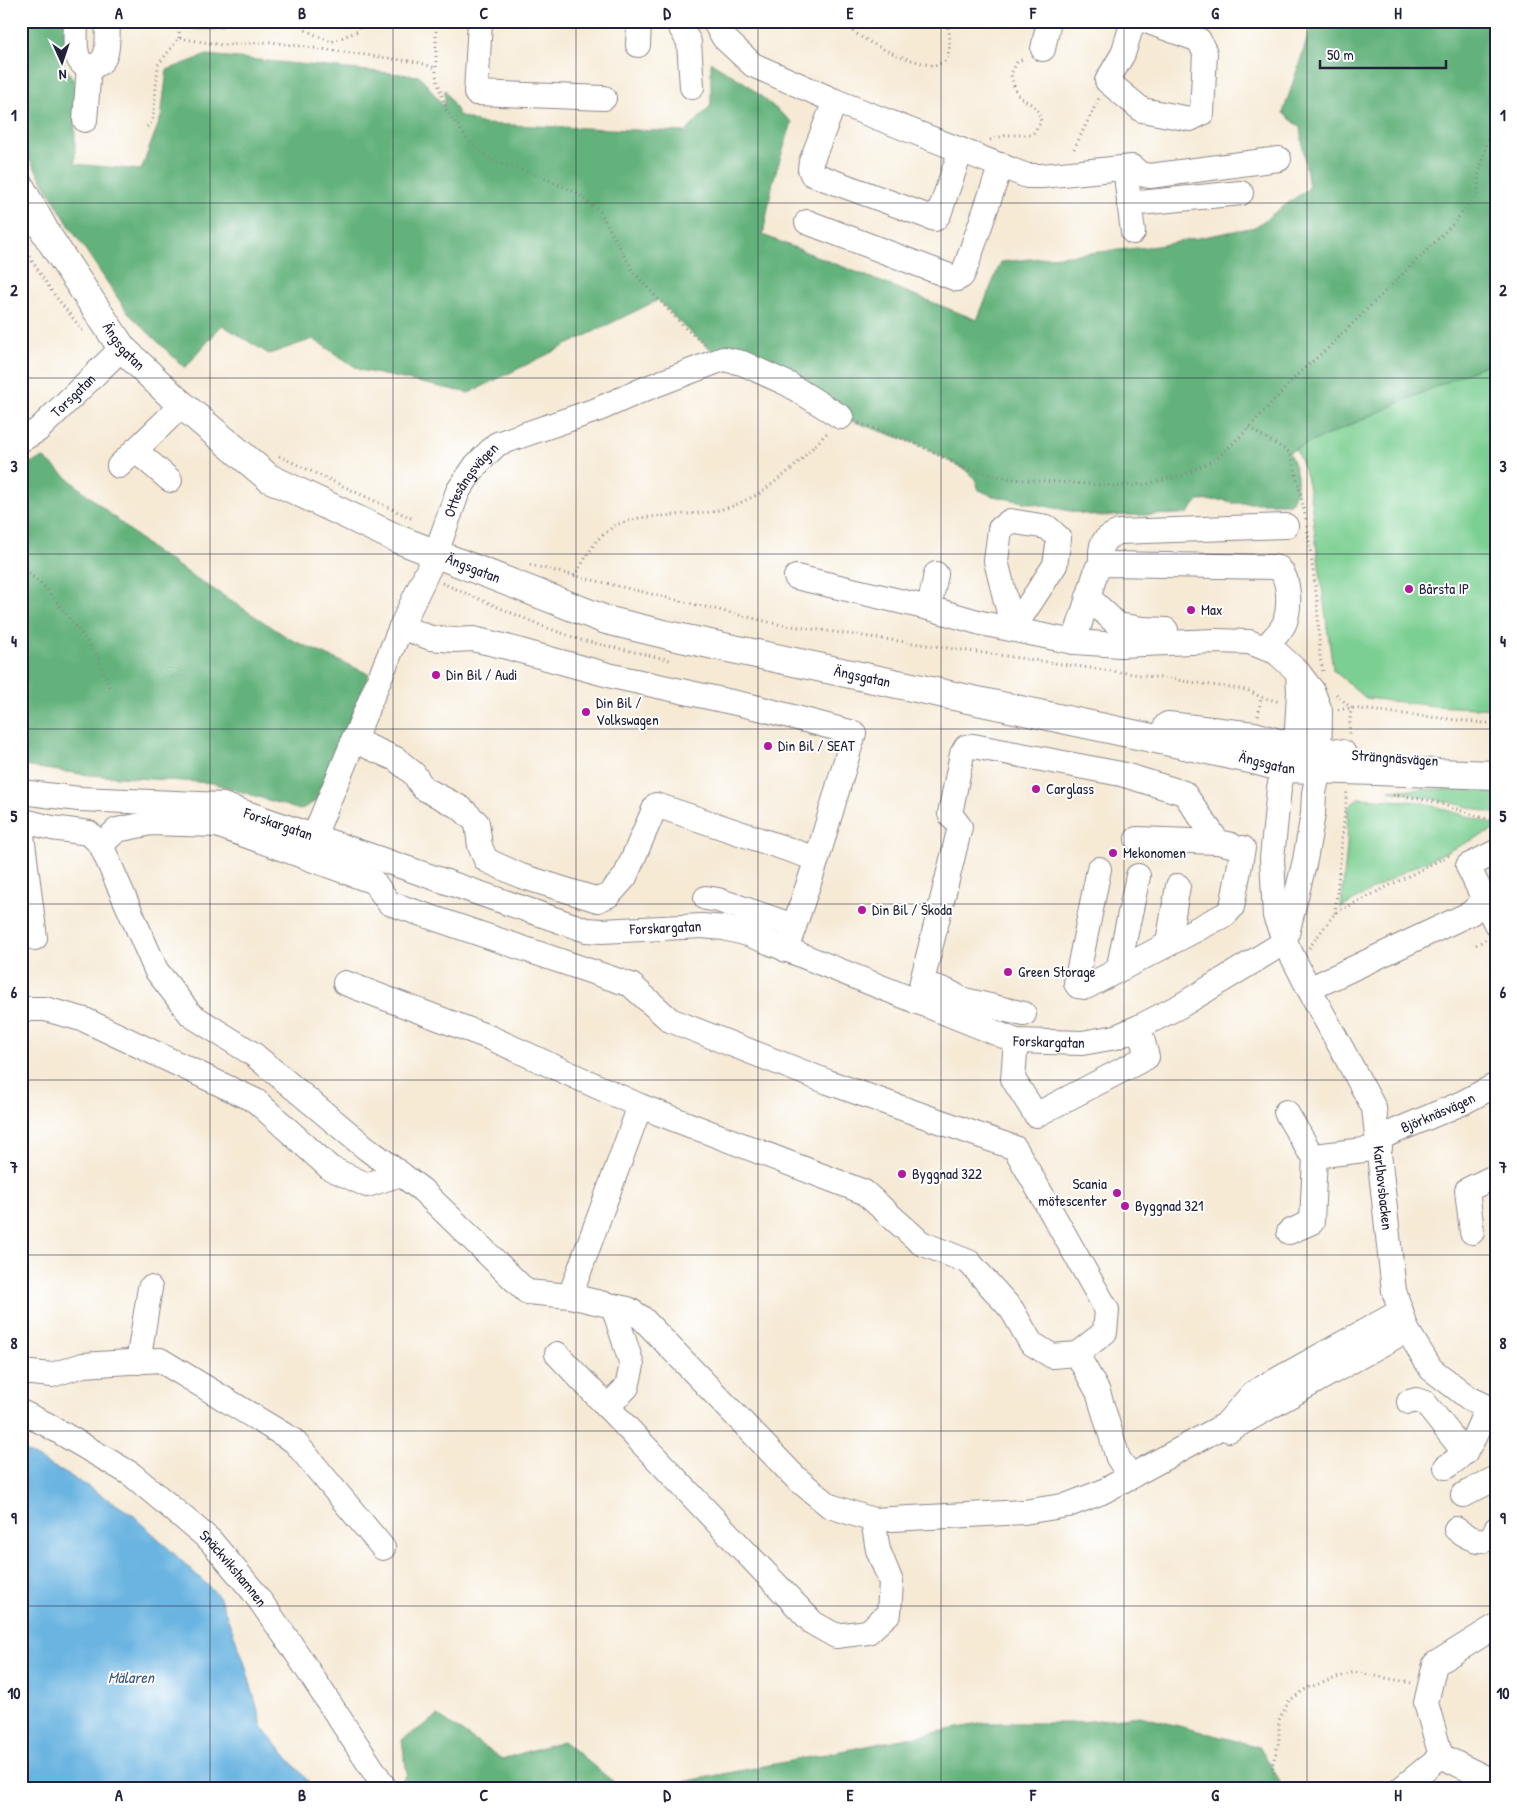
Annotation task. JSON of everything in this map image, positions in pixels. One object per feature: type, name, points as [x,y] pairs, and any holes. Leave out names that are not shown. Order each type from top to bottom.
[{"type":"main road","name":"Ängsgatan","points":[[21,188],[47,235]]},
{"type":"main road","name":"Ängsgatan","points":[[21,199],[122,348],[182,405],[269,478],[398,539],[606,620],[672,636],[1250,759],[1304,759]]},
{"type":"main road","name":"Strängnäsvägen","points":[[1304,759],[1496,775]]},
{"type":"main road","name":"Strängnäsvägen","points":[[1348,762],[1377,759],[1496,763]]},
{"type":"street","points":[[76,21],[77,56],[83,64],[89,66],[99,63],[106,54],[108,21]]},
{"type":"street","points":[[480,21],[476,93],[604,98]]},
{"type":"street","points":[[638,44],[639,21]]},
{"type":"street","points":[[677,21],[689,42],[692,87]]},
{"type":"street","points":[[714,21],[724,38],[753,65],[835,101],[1032,177],[1132,167],[1140,174],[1150,176],[1279,159]]},
{"type":"street","points":[[1043,49],[1048,21]]},
{"type":"street","points":[[1133,21],[1123,54],[1107,81],[1142,110],[1190,119],[1202,113],[1205,53],[1199,40],[1146,21]]},
{"type":"street","points":[[85,120],[89,66]]},
{"type":"street","points":[[835,101],[811,162],[810,169],[812,174],[935,218],[939,214],[961,150]]},
{"type":"street","points":[[807,222],[957,278],[962,276],[966,268],[1001,165]]},
{"type":"street","points":[[1125,168],[1133,232]]},
{"type":"street","points":[[1129,204],[1241,193]]},
{"type":"street","name":"Torsgatan","points":[[27,430],[122,348]]},
{"type":"street","points":[[723,359],[742,363],[788,384],[842,417]]},
{"type":"street","name":"Ottesångsvägen","points":[[314,836],[401,627],[436,554],[458,491],[476,465],[497,444],[599,410],[647,388],[723,359]]},
{"type":"street","points":[[170,480],[127,458],[182,405]]},
{"type":"street","points":[[1101,565],[1101,545],[1105,538],[1118,532],[1286,526]]},
{"type":"street","points":[[796,577],[1013,630],[1074,642],[1120,645],[1271,640],[1284,623],[1287,608],[1286,580],[1279,568],[1101,565],[1097,569],[1074,642]]},
{"type":"street","points":[[929,608],[936,574]]},
{"type":"street","points":[[1088,597],[1118,625],[1143,629],[1271,640]]},
{"type":"street","points":[[401,627],[431,638],[473,639],[503,646],[612,676],[759,708],[854,733],[817,859],[786,950]]},
{"type":"street","points":[[1271,640],[1276,652],[1298,672],[1312,690],[1304,759],[1314,793],[1313,814],[1305,860],[1285,942]]},
{"type":"street","points":[[354,740],[396,759],[414,774],[423,788],[461,808],[477,823],[480,846],[486,860],[520,876],[598,900],[609,895],[625,877],[656,805],[817,859]]},
{"type":"street","points":[[1024,1014],[960,999],[955,994],[945,990],[920,993],[960,827],[950,814],[962,754],[966,747],[973,746],[1024,754],[1121,774],[1184,793],[1218,842]]},
{"type":"street","points":[[1285,942],[1275,916],[1272,858],[1279,788],[1304,759]]},
{"type":"street","name":"Forskargatan","points":[[21,792],[79,799],[222,805],[586,930],[602,931],[702,926],[724,928],[748,934],[786,950],[920,993],[1016,1041],[1082,1043],[1116,1037],[1180,1006],[1285,942]]},
{"type":"street","points":[[21,820],[52,828],[88,833],[101,845],[156,970],[191,1015],[253,1054],[366,1148],[422,1190],[527,1292],[570,1296],[628,1309],[642,1318],[796,1478],[830,1506],[873,1520],[1024,1512],[1068,1505],[1102,1492],[1225,1425],[1253,1393],[1348,1340],[1404,1321]]},
{"type":"street","points":[[101,845],[117,830],[151,823],[217,826],[374,882],[390,903],[631,985],[670,1020],[828,1082],[1015,1148],[1107,1310],[1105,1332],[1078,1354],[1052,1356],[1031,1343],[1012,1310],[969,1262],[921,1243],[864,1192],[640,1106],[491,1038],[346,983]]},
{"type":"street","points":[[21,827],[35,938]]},
{"type":"street","points":[[1137,840],[1218,842],[1272,858],[1305,860]]},
{"type":"street","points":[[1099,869],[1076,983],[1078,986],[1086,986],[1226,914],[1232,906],[1243,848]]},
{"type":"street","points":[[1496,852],[1468,866],[1496,924]]},
{"type":"street","points":[[1118,970],[1138,876]]},
{"type":"street","points":[[1168,943],[1178,886]]},
{"type":"street","points":[[706,898],[718,900],[794,926]]},
{"type":"street","points":[[1204,925],[1209,900]]},
{"type":"street","points":[[1309,990],[1471,913],[1484,900]]},
{"type":"street","name":"Karlhovsbacken","points":[[1285,942],[1309,990],[1374,1108],[1394,1291],[1404,1321],[1431,1369],[1469,1398],[1491,1409]]},
{"type":"street","points":[[21,1009],[45,1009],[85,1020],[256,1101],[330,1168],[367,1185],[401,1174]]},
{"type":"street","points":[[1016,1041],[1013,1079],[1036,1115],[1147,1057],[1139,1027]]},
{"type":"street","name":"Björknäsvägen","points":[[1315,1156],[1379,1143],[1496,1085]]},
{"type":"street","points":[[570,1296],[640,1106]]},
{"type":"street","points":[[1286,1112],[1308,1149],[1315,1156],[1312,1222],[1289,1232]]},
{"type":"street","points":[[1472,1232],[1467,1190],[1496,1176]]},
{"type":"street","points":[[138,1362],[150,1288]]},
{"type":"street","points":[[607,1407],[627,1387],[632,1364],[612,1306]]},
{"type":"street","points":[[1206,1435],[1220,1435],[1404,1321]]},
{"type":"street","points":[[557,1354],[813,1623],[836,1636],[868,1632],[889,1613],[891,1582],[878,1550],[873,1520]]},
{"type":"street","points":[[1078,1354],[1098,1392],[1118,1458],[1131,1477]]},
{"type":"street","points":[[21,1372],[52,1375],[84,1366],[160,1360],[294,1441],[383,1548]]},
{"type":"street","points":[[1409,1402],[1416,1400],[1425,1404],[1466,1453]]},
{"type":"street","points":[[1446,1467],[1466,1453],[1491,1409]]},
{"type":"street","name":"Snäckvikshamnen","points":[[21,1412],[46,1424],[131,1474],[210,1540],[253,1591],[290,1643],[385,1788]]},
{"type":"street","points":[[1462,1495],[1496,1478]]},
{"type":"street","points":[[1456,1529],[1465,1537],[1477,1541],[1487,1539],[1496,1530]]},
{"type":"street","points":[[1496,1626],[1435,1664],[1426,1703],[1441,1756],[1496,1783]]},
{"type":"street","points":[[1402,1788],[1441,1756]]},
{"type":"path","points":[[147,127],[153,121],[158,65],[179,38],[180,21]]},
{"type":"path","points":[[302,21],[305,30],[331,42],[358,32],[362,21]]},
{"type":"path","points":[[436,21],[436,75],[445,108],[470,144],[492,161],[542,177],[577,193],[600,212],[634,273],[686,329],[723,359]]},
{"type":"path","points":[[842,21],[850,31],[868,42],[918,63],[935,66],[947,60],[951,43],[949,29],[945,21]]},
{"type":"path","points":[[179,38],[222,45],[270,42],[417,62],[436,68]]},
{"type":"path","points":[[331,42],[331,51]]},
{"type":"path","points":[[961,150],[1006,135],[1032,135],[1041,122],[1039,112],[1031,103],[1019,96],[1013,85],[1011,74],[1018,62],[1043,49]]},
{"type":"path","points":[[1074,149],[1107,81]]},
{"type":"path","points":[[574,576],[597,540],[615,525],[639,518],[711,512],[733,506],[758,494],[793,468],[816,447],[842,417],[917,444],[963,468],[1011,479],[1118,486],[1146,484],[1183,475],[1217,458],[1299,373],[1328,348],[1452,225],[1478,193],[1480,172],[1487,143],[1496,126]]},
{"type":"path","points":[[1248,428],[1289,452],[1294,464],[1307,529],[1317,600],[1320,657],[1325,679]]},
{"type":"path","points":[[274,453],[408,517]]},
{"type":"path","points":[[529,565],[777,624],[1247,690],[1261,697],[1310,709],[1351,708],[1484,723],[1496,722]]},
{"type":"path","points":[[21,567],[44,587],[97,654],[109,687]]},
{"type":"path","points":[[1331,686],[1351,708],[1335,914]]},
{"type":"path","points":[[1297,964],[1335,914],[1452,854]]},
{"type":"path","points":[[1277,1788],[1272,1766],[1278,1742],[1279,1720],[1289,1700],[1307,1688],[1354,1672],[1430,1686]]},
{"type":"green space","points":[[21,21],[65,21],[63,64],[75,82],[75,164],[141,170],[161,117],[167,70],[207,55],[420,76],[444,107],[445,90],[459,115],[483,124],[686,132],[711,105],[711,62],[745,83],[792,122],[773,181],[763,235],[977,320],[1001,262],[1157,246],[1255,227],[1309,188],[1300,127],[1283,113],[1313,21],[1496,21],[1496,360],[1289,452],[1297,477],[1296,489],[1291,503],[1232,503],[1224,500],[1198,501],[1187,514],[1096,516],[993,496],[979,490],[975,479],[963,468],[917,444],[841,417],[723,359],[686,329],[658,300],[469,393],[360,370],[313,339],[269,354],[222,325],[185,368],[128,313],[70,227],[21,145]]},
{"type":"green space","points":[[194,21],[225,21],[225,30],[194,29]]},
{"type":"green space","name":"Bårsta IP","points":[[1496,360],[1496,709],[1434,706],[1366,698],[1333,670],[1308,483],[1295,449]]},
{"type":"green space","points":[[44,458],[153,550],[290,639],[369,674],[316,801],[300,810],[213,783],[88,775],[30,767],[21,764],[21,466]]},
{"type":"green space","points":[[1496,788],[1496,814],[1389,790]]},
{"type":"green space","points":[[1358,798],[1421,802],[1496,825],[1496,829],[1407,870],[1341,908],[1347,847],[1348,808]]},
{"type":"green space","points":[[438,1716],[502,1759],[563,1741],[621,1788],[399,1788],[398,1786],[407,1774],[402,1740]]},
{"type":"green space","points":[[1140,1716],[1260,1747],[1284,1788],[652,1788],[984,1723],[1071,1723]]},
{"type":"water","name":"Mälaren","points":[[21,1449],[79,1481],[133,1515],[219,1596],[244,1661],[263,1729],[314,1788],[21,1788]]},
{"type":"place","name":"Bårsta IP","points":[[1409,589]]},
{"type":"place","name":"Max","points":[[1191,610]]},
{"type":"place","name":"Din Bil / Audi","points":[[436,675]]},
{"type":"place","name":"Din Bil / Volkswagen","points":[[586,712]]},
{"type":"place","name":"Din Bil / SEAT","points":[[768,746]]},
{"type":"place","name":"Carglass","points":[[1036,789]]},
{"type":"place","name":"Mekonomen","points":[[1113,853]]},
{"type":"place","name":"Din Bil / Škoda","points":[[862,910]]},
{"type":"place","name":"Green Storage","points":[[1008,972]]},
{"type":"place","name":"Byggnad 322","points":[[902,1174]]},
{"type":"place","name":"Scania mötescenter","points":[[1117,1193]]},
{"type":"place","name":"Byggnad 321","points":[[1125,1206]]}]
